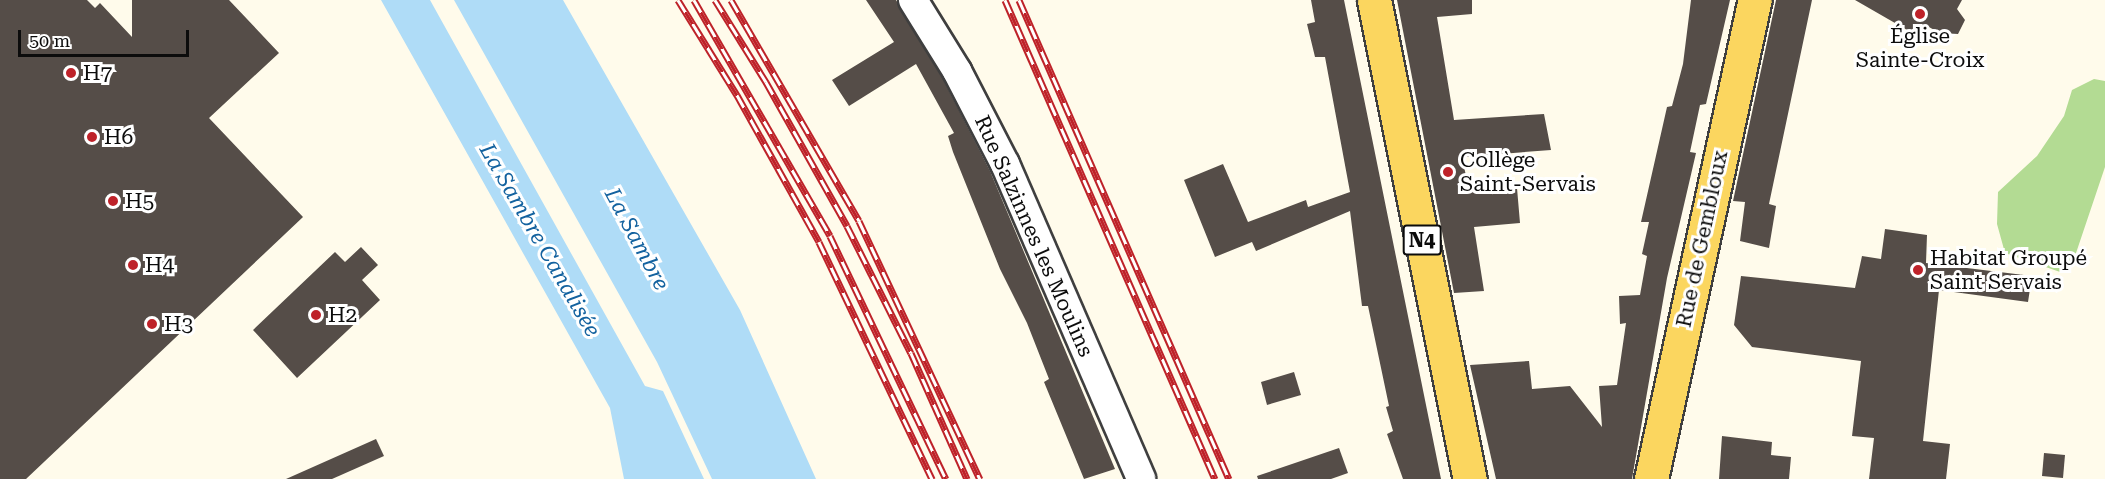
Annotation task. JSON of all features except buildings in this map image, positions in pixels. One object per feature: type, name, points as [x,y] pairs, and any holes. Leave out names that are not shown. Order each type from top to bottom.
[{"type":"main road","name":"N4","points":[[1374,0],[1470,479]]},
{"type":"main road","name":"Rue de Gembloux","points":[[1651,479],[1755,0]]},
{"type":"street","name":"Rue Salzinnes les Moulins","points":[[913,0],[957,71],[1005,164],[1141,479]]},
{"type":"green space","points":[[2094,79],[2105,81],[2105,167],[2075,256],[2063,273],[2005,253],[1997,224],[1998,192],[2037,156],[2064,116],[2072,90]]},
{"type":"water","name":"La Sambre Canalisée","points":[[381,0],[430,0],[645,386],[663,391],[704,479],[624,479],[610,408]]},
{"type":"water","name":"La Sambre","points":[[454,0],[563,0],[740,310],[816,479],[712,479],[657,362]]},
{"type":"railway","points":[[678,0],[737,95],[819,242],[932,479]]},
{"type":"railway","points":[[694,0],[830,236],[946,479]]},
{"type":"railway","points":[[715,0],[766,82],[847,226],[911,353],[967,479]]},
{"type":"railway","points":[[731,0],[859,221],[980,479]]},
{"type":"railway","points":[[1005,0],[1215,479]]},
{"type":"railway","points":[[1019,0],[1229,479]]},
{"type":"place","name":"Église Sainte-Croix","points":[[1920,14]]},
{"type":"place","name":"H7","points":[[71,73]]},
{"type":"place","name":"H6","points":[[92,137]]},
{"type":"place","name":"Collège Saint-Servais","points":[[1448,172]]},
{"type":"place","name":"H5","points":[[113,201]]},
{"type":"place","name":"H4","points":[[133,265]]},
{"type":"place","name":"Habitat Groupé Saint Servais","points":[[1918,270]]},
{"type":"place","name":"H2","points":[[316,315]]},
{"type":"place","name":"H3","points":[[152,324]]}]
